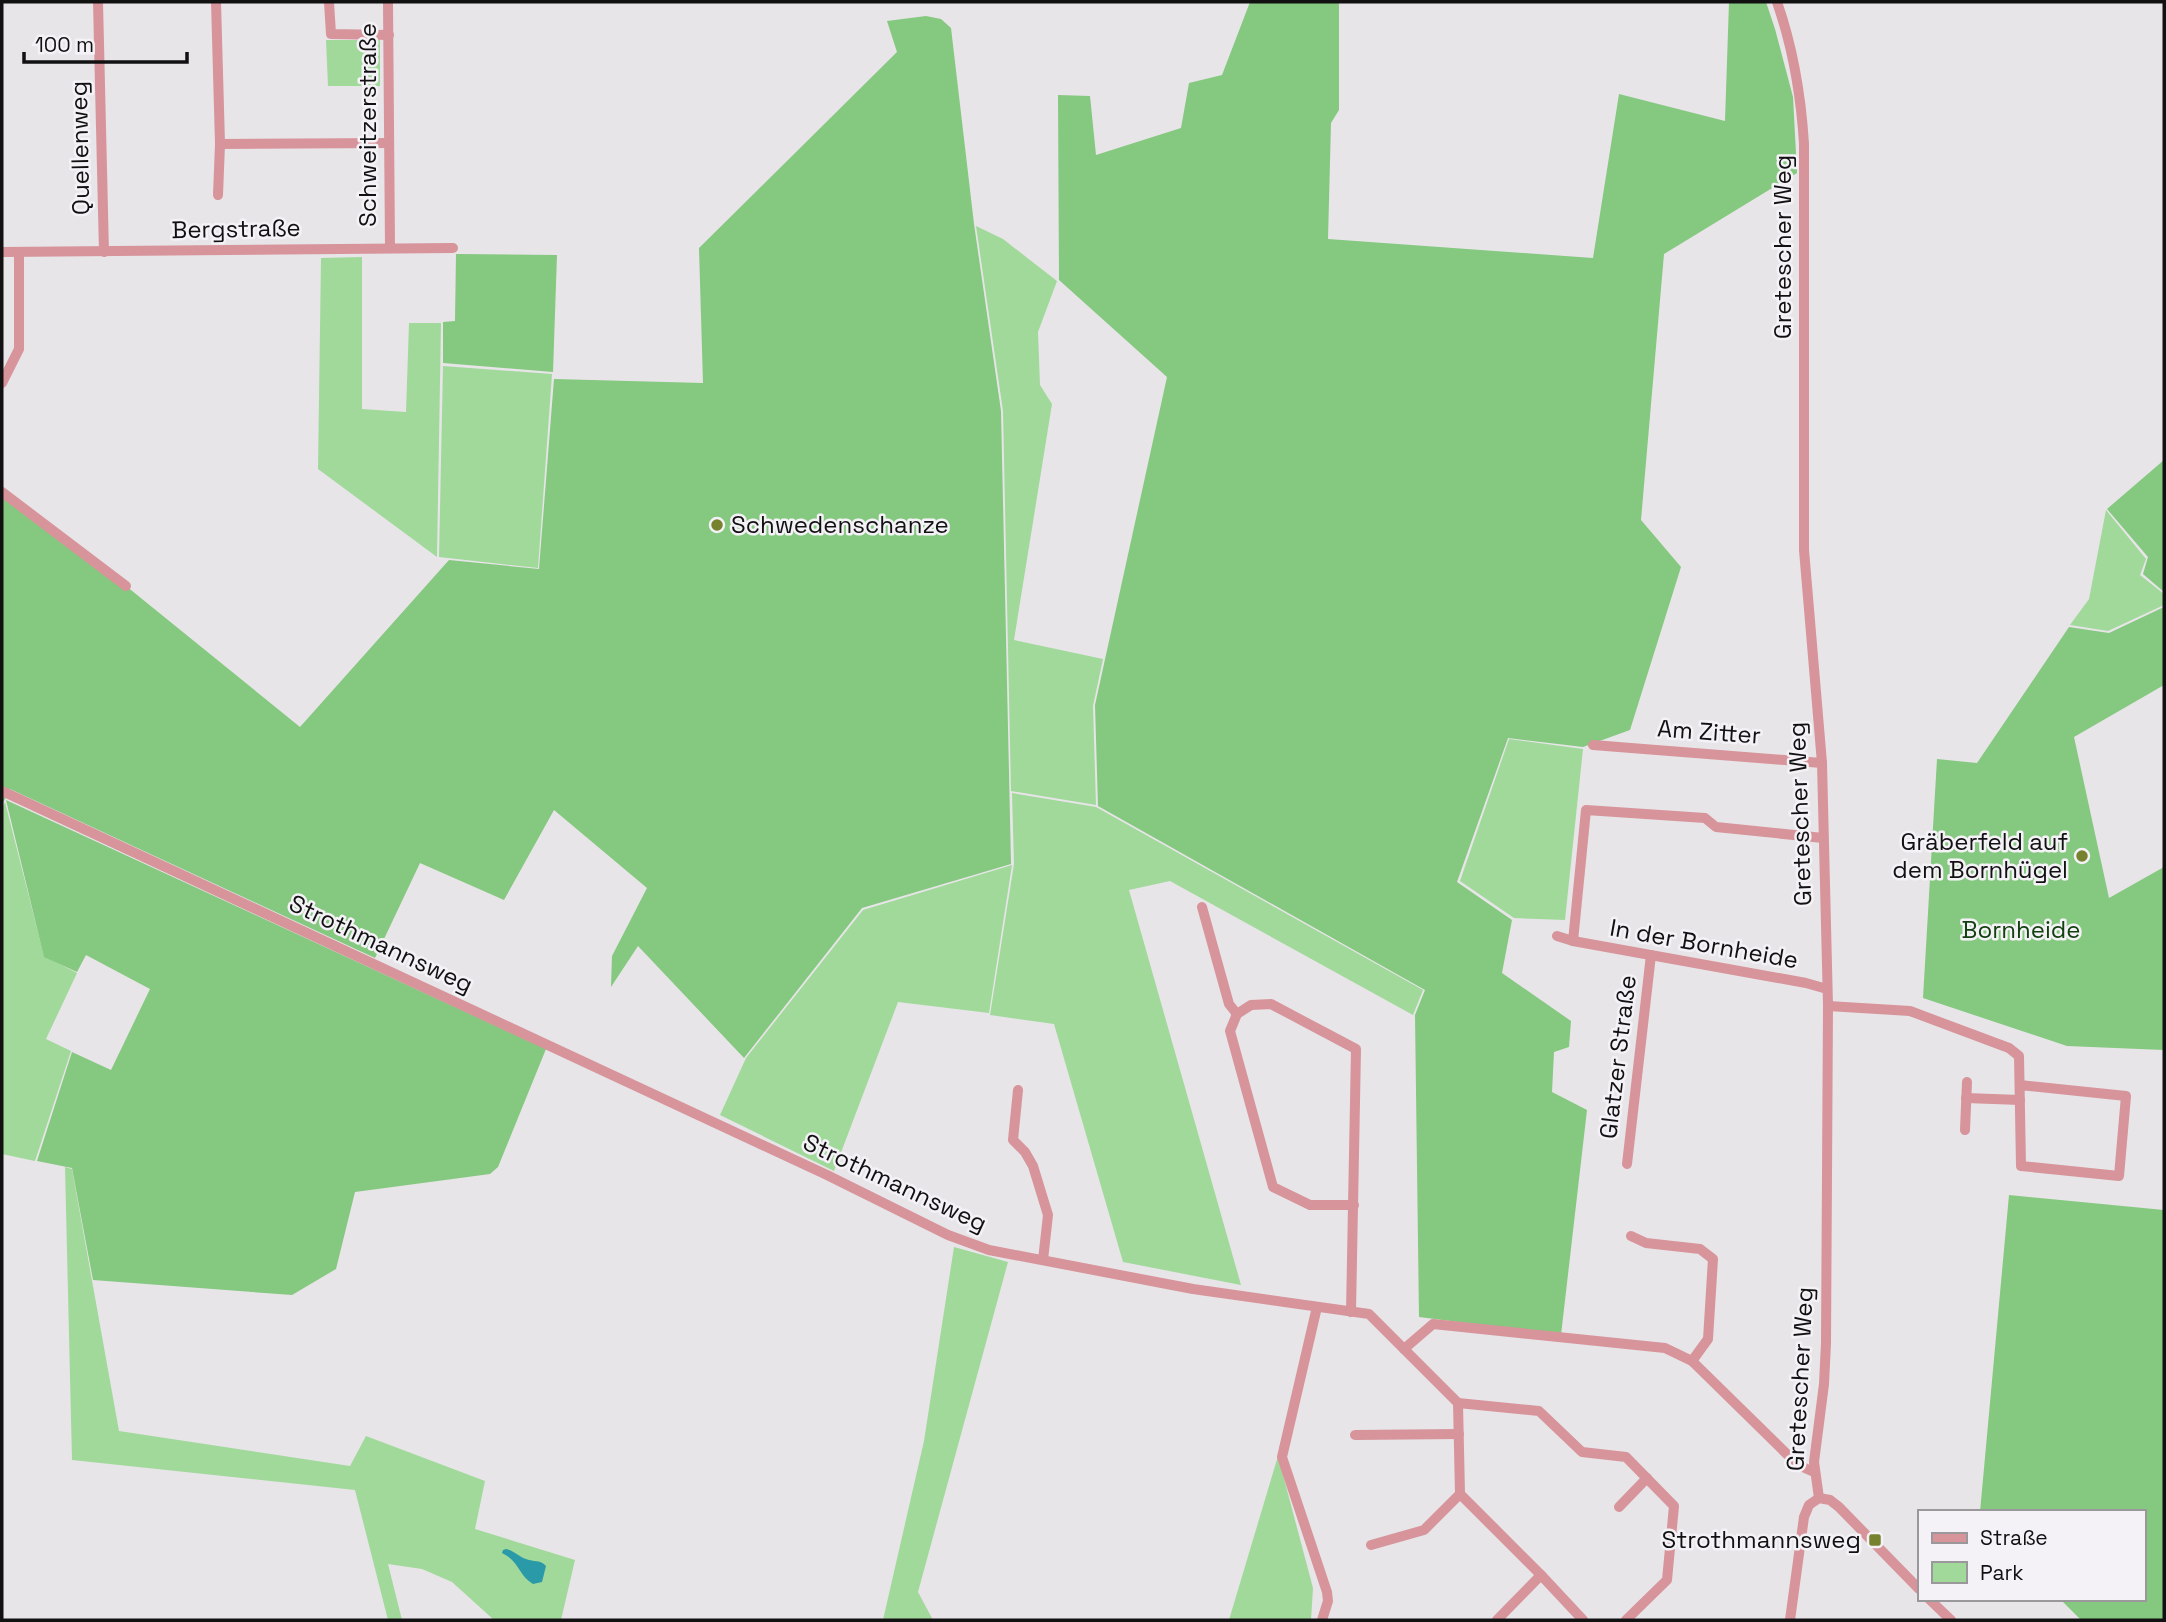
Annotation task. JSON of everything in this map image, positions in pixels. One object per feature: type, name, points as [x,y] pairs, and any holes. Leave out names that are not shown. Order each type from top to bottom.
[{"type":"street","name":"Quellenweg","points":[[98,2],[104,252]]},
{"type":"street","points":[[216,2],[220,144],[218,195]]},
{"type":"street","points":[[329,2],[331,34],[389,35]]},
{"type":"street","name":"Schweitzerstraße","points":[[388,2],[390,248]]},
{"type":"street","name":"Gretescher Weg","points":[[1777,2],[1798,79],[1804,144],[1804,550],[1822,763],[1828,1006],[1826,1343],[1815,1472],[1819,1498],[1809,1505],[1804,1517],[1790,1620]]},
{"type":"street","points":[[220,144],[389,142]]},
{"type":"street","name":"Bergstraße","points":[[2,253],[453,248]]},
{"type":"street","points":[[2,383],[19,349],[19,252]]},
{"type":"street","points":[[2,492],[126,586]]},
{"type":"street","name":"Am Zitter","points":[[1592,745],[1822,763]]},
{"type":"street","name":"Strothmannsweg","points":[[2,791],[827,1175],[948,1235],[989,1250],[1193,1289],[1368,1314],[1458,1403]]},
{"type":"street","name":"In der Bornheide","points":[[1573,941],[1586,810],[1705,818],[1716,827],[1823,838]]},
{"type":"street","points":[[1202,907],[1229,1004],[1237,1014]]},
{"type":"street","name":"In der Bornheide","points":[[1557,936],[1827,989]]},
{"type":"street","name":"Glatzer Straße","points":[[1627,1164],[1651,955]]},
{"type":"street","points":[[1351,1312],[1354,1205],[1356,1049],[1271,1004],[1251,1005],[1237,1014],[1230,1031],[1273,1187],[1310,1205],[1354,1205]]},
{"type":"street","points":[[1828,1006],[1910,1012],[2009,1048],[2019,1056],[2021,1166],[2119,1176],[2126,1096],[2020,1085]]},
{"type":"street","points":[[1965,1130],[1967,1082]]},
{"type":"street","points":[[1018,1090],[1013,1140],[1025,1152],[1033,1166],[1048,1215],[1043,1260]]},
{"type":"street","points":[[1966,1098],[2020,1100]]},
{"type":"street","points":[[1631,1236],[1646,1242],[1700,1249],[1713,1259],[1708,1339],[1692,1361]]},
{"type":"street","points":[[1317,1307],[1282,1458],[1327,1592],[1328,1601],[1322,1620]]},
{"type":"street","points":[[1404,1349],[1433,1324],[1665,1348],[1692,1361],[1798,1465],[1815,1472]]},
{"type":"street","points":[[1583,1620],[1461,1494],[1458,1403],[1539,1412],[1582,1452],[1626,1457],[1674,1506],[1667,1580],[1626,1620]]},
{"type":"street","points":[[1354,1435],[1459,1434]]},
{"type":"street","points":[[1619,1507],[1647,1478]]},
{"type":"street","points":[[1371,1545],[1424,1530],[1461,1494]]},
{"type":"street","points":[[1819,1498],[1830,1500],[1839,1507],[1918,1588]]},
{"type":"street","points":[[1497,1620],[1541,1575]]},
{"type":"street","points":[[1932,1601],[1951,1620]]},
{"type":"green space","points":[[1250,2],[1339,2],[1339,110],[1331,123],[1328,239],[1593,258],[1619,94],[1725,121],[1729,2],[1766,2],[1793,97],[1797,173],[1664,254],[1641,520],[1681,567],[1630,730],[1583,747],[1508,738],[1457,882],[1512,920],[1502,973],[1571,1021],[1569,1047],[1554,1052],[1552,1092],[1587,1110],[1561,1335],[1419,1317],[1415,1015],[1425,990],[1098,806],[1095,705],[1167,377],[1059,280],[1058,95],[1090,96],[1096,155],[1181,128],[1189,83],[1222,75]]},
{"type":"green space","points":[[926,16],[941,19],[951,28],[974,224],[1001,411],[1011,864],[862,908],[744,1058],[638,946],[611,987],[612,956],[647,888],[554,810],[504,900],[420,863],[375,958],[10,789],[2,805],[2,492],[126,586],[300,727],[449,560],[539,569],[554,379],[703,383],[699,248],[897,52],[887,21]]},
{"type":"green space","points":[[326,40],[380,40],[380,86],[328,86]]},
{"type":"green space","points":[[976,226],[1003,239],[1057,281],[1038,332],[1040,385],[1052,404],[1014,640],[1103,659],[1093,706],[1096,805],[1011,791],[1003,411]]},
{"type":"green space","points":[[456,254],[557,255],[553,372],[443,363],[443,322],[455,321]]},
{"type":"green space","points":[[362,257],[362,409],[406,412],[409,323],[441,323],[437,557],[318,469],[321,258]]},
{"type":"green space","points":[[443,366],[552,374],[538,568],[439,557]]},
{"type":"green space","points":[[2164,460],[2164,592],[2143,574],[2148,557],[2107,509]]},
{"type":"green space","points":[[2106,510],[2146,559],[2140,575],[2164,594],[2164,605],[2108,631],[2070,625],[2089,599]]},
{"type":"green space","name":"Bornheide","points":[[2164,607],[2164,685],[2074,737],[2109,898],[2164,867],[2164,1050],[2067,1046],[1923,998],[1937,759],[1977,763],[2069,627],[2109,633]]},
{"type":"green space","points":[[1509,739],[1583,749],[1565,920],[1514,918],[1460,881]]},
{"type":"green space","points":[[1012,793],[1096,807],[1423,990],[1413,1015],[1170,881],[1129,890],[1241,1285],[1123,1262],[1054,1024],[990,1015],[1014,864]]},
{"type":"green space","points":[[6,800],[546,1049],[498,1167],[490,1174],[355,1192],[336,1269],[292,1295],[93,1280],[72,1168],[37,1161],[72,1052],[111,1070],[150,989],[86,955],[77,972],[44,957]]},
{"type":"green space","points":[[5,802],[44,956],[77,973],[46,1039],[71,1051],[35,1161],[2,1154],[2,808]]},
{"type":"green space","points":[[1012,865],[989,1013],[898,1002],[834,1171],[720,1115],[746,1058],[863,910]]},
{"type":"green space","points":[[65,1167],[72,1169],[119,1431],[350,1466],[366,1436],[485,1481],[475,1529],[575,1560],[561,1620],[494,1620],[452,1582],[422,1569],[388,1564],[402,1620],[388,1620],[355,1490],[72,1460]]},
{"type":"green space","points":[[2009,1195],[2164,1210],[2164,1620],[2081,1620],[2062,1601],[2145,1601],[2145,1510],[1980,1510]]},
{"type":"green space","points":[[954,1247],[1008,1262],[918,1592],[933,1620],[883,1620],[924,1441]]},
{"type":"green space","points":[[1278,1456],[1313,1588],[1311,1620],[1229,1620]]},
{"type":"water","points":[[506,1549],[546,1566],[542,1582],[533,1584],[528,1581],[512,1560],[502,1553]]},
{"type":"place","name":"Schwedenschanze","points":[[717,525]]},
{"type":"place","name":"Gräberfeld auf dem Bornhügel","points":[[2082,856]]},
{"type":"place","name":"Strothmannsweg","points":[[1875,1540]]}]
